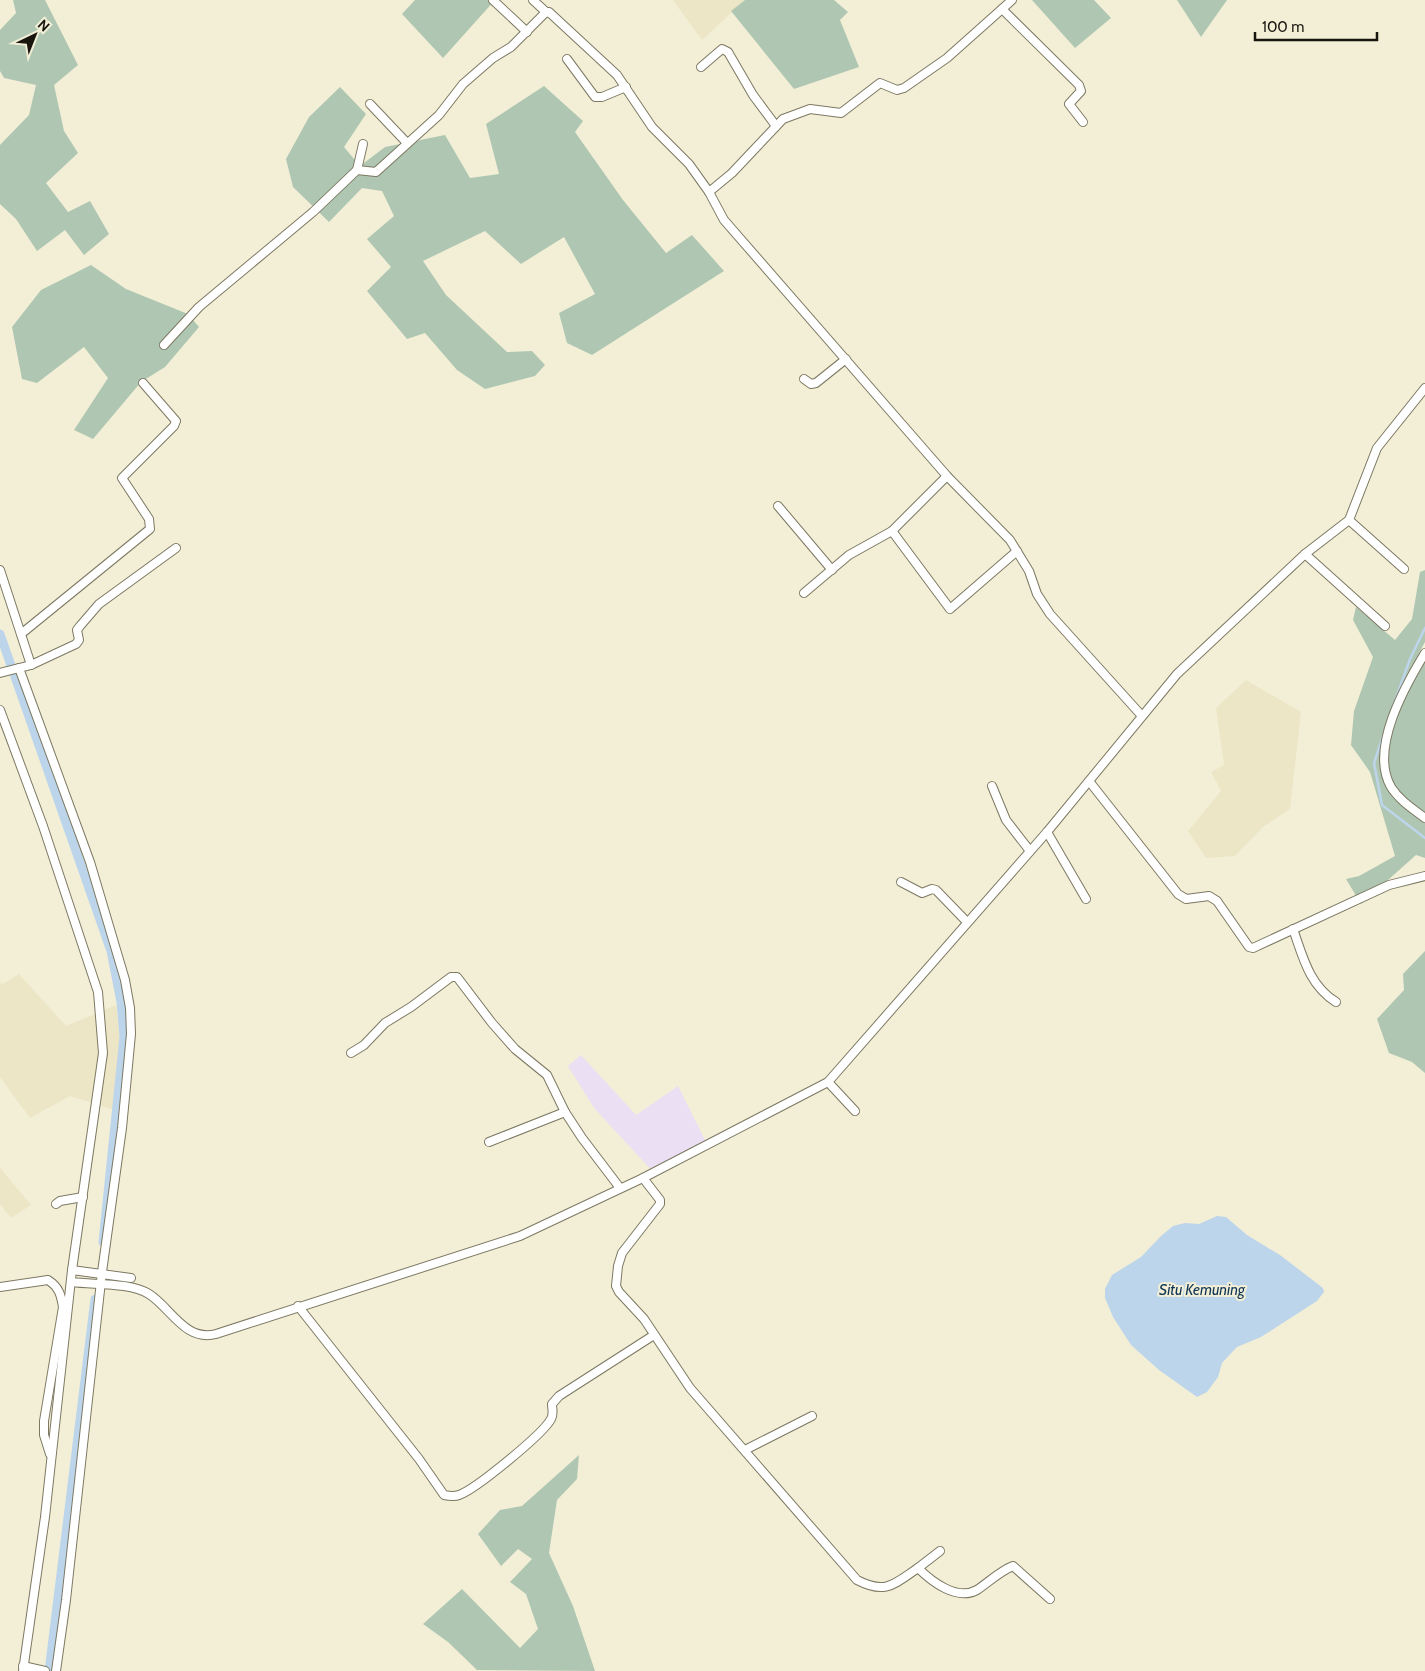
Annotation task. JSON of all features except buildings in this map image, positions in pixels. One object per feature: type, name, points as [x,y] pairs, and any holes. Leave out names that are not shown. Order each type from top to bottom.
[{"type":"street","points":[[493,0],[527,32]]},
{"type":"street","points":[[533,0],[546,12],[553,14],[617,75],[652,127],[688,164],[709,192],[724,220],[947,476],[1010,540],[1029,571],[1037,594],[1050,614],[1142,716]]},
{"type":"street","points":[[709,192],[732,173],[783,119],[810,109],[841,113],[880,83],[897,90],[904,88],[947,58],[1012,0]]},
{"type":"street","points":[[1002,9],[1080,85],[1081,91],[1069,104],[1083,122]]},
{"type":"street","points":[[357,170],[376,172],[439,115],[463,84],[493,58],[511,47],[546,12]]},
{"type":"street","points":[[701,67],[722,49],[728,52],[753,95],[776,126]]},
{"type":"street","points":[[567,58],[595,97],[602,97],[626,88]]},
{"type":"street","points":[[370,104],[407,143]]},
{"type":"street","points":[[164,345],[199,307],[313,212],[357,170],[363,144]]},
{"type":"street","points":[[804,379],[811,384],[816,383],[846,359]]},
{"type":"street","points":[[21,634],[150,529],[149,519],[122,478],[174,426],[176,420],[142,383]]},
{"type":"street","points":[[76,1282],[100,1284],[148,1293],[183,1326],[206,1336],[520,1236],[643,1178],[828,1082],[1047,832],[1186,665],[1305,554],[1349,520],[1377,448],[1425,388]]},
{"type":"street","points":[[804,593],[848,555],[892,531],[947,476]]},
{"type":"street","points":[[778,506],[832,570]]},
{"type":"street","points":[[1349,520],[1404,569]]},
{"type":"street","points":[[892,531],[950,609],[1017,550]]},
{"type":"street","points":[[0,673],[31,665],[76,644],[79,640],[77,630],[99,604],[176,548]]},
{"type":"street","points":[[1305,554],[1385,626]]},
{"type":"street","points":[[0,570],[31,665]]},
{"type":"street","points":[[1425,654],[1408,680],[1390,722],[1385,759],[1386,774],[1391,787],[1400,798],[1425,818]]},
{"type":"street","points":[[17,669],[90,862],[125,980],[130,1008],[131,1034],[127,1086],[101,1273],[56,1671]]},
{"type":"street","points":[[0,710],[46,835],[98,992],[103,1053],[83,1197],[76,1282],[57,1404],[45,1517],[24,1667],[45,1671]]},
{"type":"street","points":[[1089,781],[1178,894],[1186,899],[1209,896],[1217,901],[1249,948],[1253,948],[1389,885],[1425,876]]},
{"type":"street","points":[[992,786],[1006,820],[1014,833],[1030,851]]},
{"type":"street","points":[[1047,832],[1086,898]]},
{"type":"street","points":[[901,882],[922,894],[932,889],[936,890],[967,922]]},
{"type":"street","points":[[1293,929],[1310,977],[1324,994],[1336,1002]]},
{"type":"street","points":[[352,1053],[364,1045],[385,1023],[412,1007],[454,976],[466,987],[492,1024],[516,1049],[548,1075],[565,1112],[620,1188]]},
{"type":"street","points":[[828,1082],[855,1112]]},
{"type":"street","points":[[489,1142],[565,1112]]},
{"type":"street","points":[[643,1178],[655,1191],[660,1204],[622,1253],[618,1266],[616,1286],[654,1335],[690,1388],[824,1544],[858,1580],[873,1588],[889,1588],[940,1550]]},
{"type":"street","points":[[56,1204],[60,1201],[83,1197]]},
{"type":"street","points":[[76,1270],[131,1278]]},
{"type":"street","points":[[0,1287],[48,1280],[54,1284],[61,1294],[63,1308],[47,1402],[44,1435],[51,1455]]},
{"type":"street","points":[[298,1306],[419,1459],[444,1495],[448,1496],[460,1495],[483,1480],[533,1439],[550,1420],[553,1413],[552,1404],[556,1398],[654,1335]]},
{"type":"street","points":[[47,1402],[57,1404]]},
{"type":"street","points":[[745,1450],[812,1416]]},
{"type":"street","points":[[918,1568],[941,1587],[964,1593],[976,1590],[1011,1566],[1015,1566],[1050,1599]]},
{"type":"shaded area","points":[[673,0],[745,0],[702,40]]},
{"type":"shaded area","points":[[1246,680],[1301,712],[1290,809],[1263,827],[1235,856],[1206,858],[1188,831],[1221,791],[1211,772],[1224,765],[1216,708]]},
{"type":"shaded area","points":[[19,974],[66,1026],[116,1005],[123,1064],[118,1111],[70,1096],[30,1118],[0,1077],[0,983],[3,984]]},
{"type":"shaded area","points":[[581,1055],[636,1115],[678,1086],[709,1148],[656,1175],[594,1108],[568,1066]]},
{"type":"shaded area","points":[[0,1168],[31,1205],[11,1218],[0,1204]]},
{"type":"green space","points":[[13,0],[45,0],[78,65],[54,85],[64,131],[78,153],[46,183],[68,212],[90,201],[109,234],[84,255],[65,230],[37,251],[16,219],[0,204],[0,145],[29,115],[36,85],[4,78],[0,71],[0,30],[16,13]]},
{"type":"green space","points":[[415,0],[495,0],[443,58],[402,14]]},
{"type":"green space","points":[[745,0],[834,0],[848,12],[840,20],[859,67],[794,89],[731,11]]},
{"type":"green space","points":[[1032,0],[1094,0],[1111,18],[1075,48]]},
{"type":"green space","points":[[1177,0],[1227,0],[1201,37]]},
{"type":"green space","points":[[544,86],[583,121],[575,132],[623,200],[666,253],[692,235],[724,271],[592,355],[567,343],[559,313],[595,294],[564,237],[521,264],[485,231],[423,261],[446,295],[507,352],[532,351],[545,365],[535,376],[485,389],[457,370],[425,333],[407,339],[367,291],[391,267],[367,239],[394,216],[382,191],[362,188],[329,222],[293,187],[286,159],[309,117],[340,87],[366,114],[344,147],[360,166],[385,147],[445,135],[470,178],[499,174],[486,124]]},
{"type":"green space","points":[[91,265],[126,289],[188,314],[199,327],[165,367],[141,382],[93,439],[74,430],[108,378],[84,347],[37,383],[22,379],[12,327],[41,290]]},
{"type":"green space","points":[[1425,570],[1425,642],[1419,653],[1425,658],[1425,858],[1416,855],[1361,904],[1346,879],[1359,876],[1395,856],[1370,772],[1351,745],[1354,711],[1373,657],[1353,620],[1356,607],[1395,640],[1412,619],[1420,572]]},
{"type":"green space","points":[[1425,951],[1425,1073],[1412,1062],[1389,1053],[1377,1019],[1404,990],[1403,974]]},
{"type":"green space","points":[[579,1455],[577,1479],[557,1500],[549,1553],[573,1606],[595,1671],[477,1670],[448,1642],[423,1624],[462,1589],[520,1648],[538,1629],[526,1594],[510,1582],[532,1559],[518,1549],[501,1566],[478,1534],[500,1510],[522,1506]]},
{"type":"water","name":"Situ Kemuning","points":[[1217,1216],[1226,1217],[1247,1235],[1280,1255],[1323,1288],[1324,1292],[1317,1301],[1261,1337],[1237,1347],[1222,1363],[1218,1377],[1207,1392],[1197,1397],[1159,1370],[1131,1345],[1113,1317],[1105,1298],[1105,1289],[1112,1275],[1141,1257],[1173,1226],[1185,1223],[1199,1224]]},
{"type":"waterway","points":[[1394,704],[1410,659],[1425,628]]},
{"type":"waterway","points":[[0,634],[111,951],[121,1002],[124,1037],[103,1242]]},
{"type":"waterway","points":[[1384,733],[1374,763],[1382,805],[1425,838]]},
{"type":"waterway","points":[[49,1671],[95,1299]]}]
